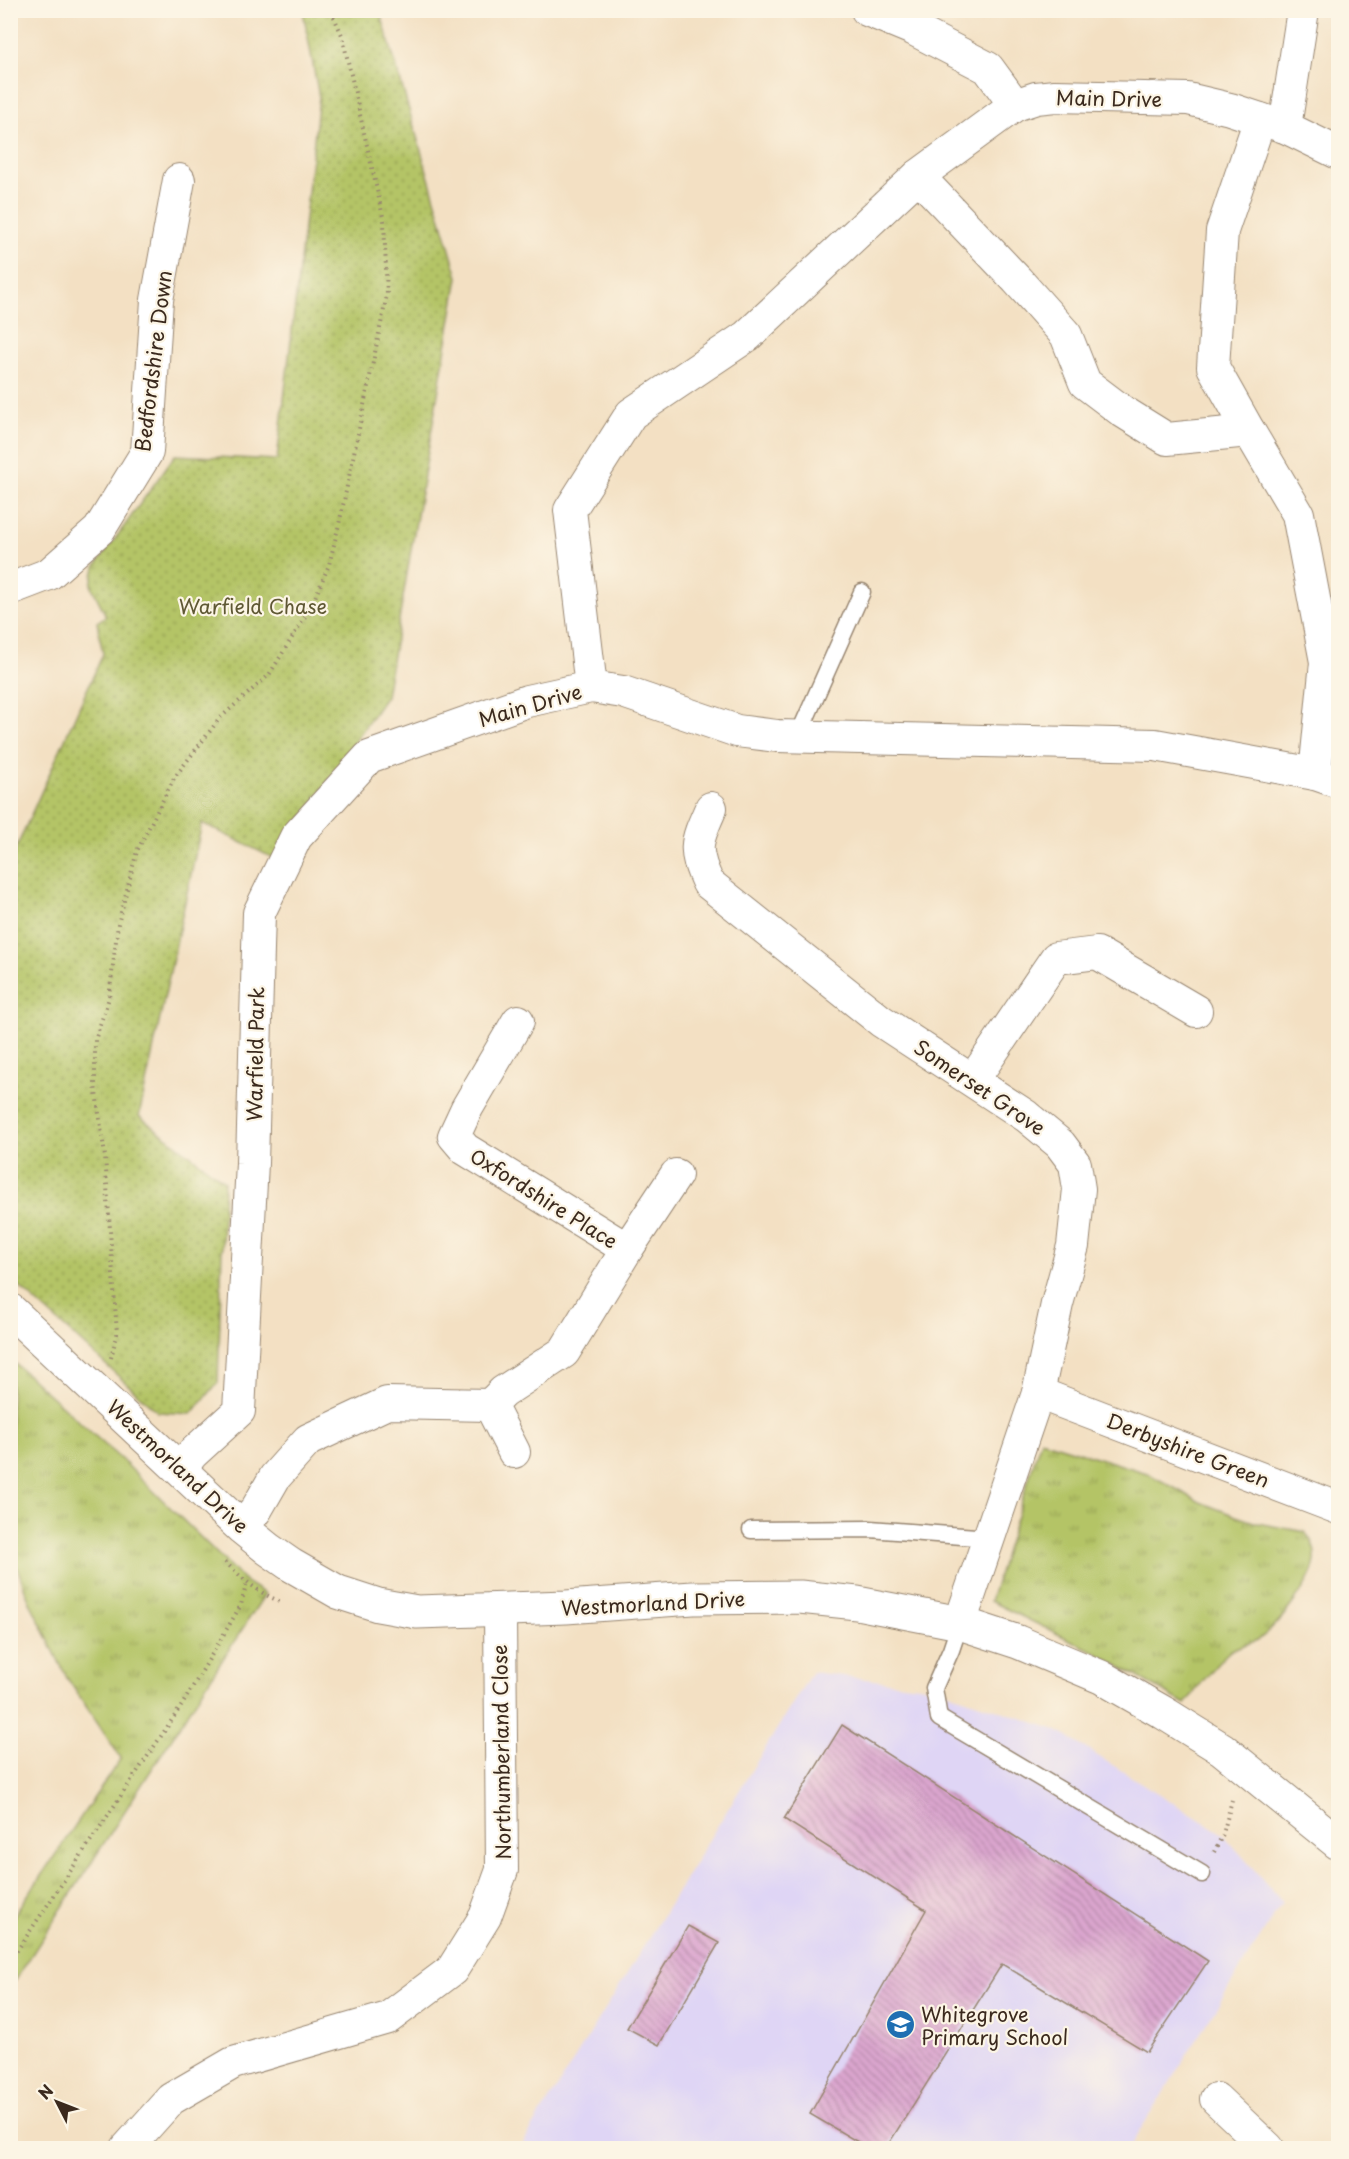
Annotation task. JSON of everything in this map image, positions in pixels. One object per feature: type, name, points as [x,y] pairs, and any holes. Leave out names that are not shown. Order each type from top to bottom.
[{"type":"street","points":[[867,10],[914,20],[988,68],[1015,105],[918,176],[747,336],[631,414],[570,510],[591,687],[623,692],[736,731],[798,736],[1155,745],[1327,778],[1326,662],[1298,514],[1213,367],[1222,231],[1272,123],[1303,10]]},
{"type":"street","name":"Main Drive","points":[[1015,105],[1036,98],[1055,96],[1188,99],[1230,109],[1272,123],[1338,153]]},
{"type":"street","points":[[918,176],[1066,335],[1085,383],[1122,411],[1167,439],[1249,431]]},
{"type":"street","name":"Bedfordshire Down","points":[[10,590],[49,574],[99,530],[147,452],[157,300],[179,180]]},
{"type":"street","name":"Main Drive","points":[[469,722],[527,701],[591,687]]},
{"type":"street","name":"Warfield Park","points":[[180,1469],[192,1454],[239,1411],[252,1163],[258,914],[296,837],[369,757],[469,722]]},
{"type":"street","name":"Somerset Grove","points":[[711,808],[697,839],[699,864],[708,883],[881,1021],[1026,1116],[1060,1144],[1075,1164],[1079,1189],[1073,1246],[1057,1304],[1038,1393],[960,1623]]},
{"type":"street","points":[[973,1080],[1056,958],[1097,953],[1196,1011]]},
{"type":"street","name":"Oxfordshire Place","points":[[518,1021],[467,1108],[454,1136],[465,1149],[627,1249]]},
{"type":"street","name":"Oxfordshire Place","points":[[490,1405],[503,1392],[564,1352],[627,1249],[676,1175]]},
{"type":"street","name":"Westmorland Drive","points":[[10,1310],[242,1528],[268,1550],[338,1592],[378,1605],[417,1612],[500,1610],[693,1598],[800,1598],[857,1603],[960,1623],[1018,1642],[1101,1677],[1155,1708],[1222,1749],[1338,1844]]},
{"type":"street","name":"Derbyshire Green","points":[[1038,1393],[1336,1499]]},
{"type":"street","points":[[242,1528],[256,1510],[275,1477],[308,1440],[387,1403],[490,1405],[514,1452]]},
{"type":"street","name":"Northumberland Close","points":[[127,2148],[171,2099],[233,2064],[388,2018],[452,1970],[485,1917],[502,1870],[500,1610]]},
{"type":"street","points":[[1216,2099],[1268,2148]]},
{"type":"lane","points":[[798,736],[862,592]]},
{"type":"lane","points":[[752,1530],[870,1530],[989,1538]]},
{"type":"lane","points":[[960,1623],[934,1688],[939,1718],[1202,1874]]},
{"type":"path","points":[[89,1382],[110,1361],[117,1334],[105,1156],[94,1085],[95,1040],[109,999],[118,924],[137,851],[174,778],[220,718],[269,675],[311,608],[329,565],[340,520],[387,295],[384,220],[342,35],[331,10]]},
{"type":"path","points":[[10,1961],[182,1705],[241,1605],[246,1582]]},
{"type":"path","points":[[1202,1874],[1223,1834],[1233,1796]]},
{"type":"shaded area","name":"Whitegrove Primary School","points":[[812,1672],[934,1688],[1056,1730],[1223,1834],[1282,1902],[1129,2148],[520,2148]]},
{"type":"green space","name":"Warfield Chase","points":[[303,11],[380,11],[458,277],[386,696],[275,859],[202,823],[139,1116],[224,1181],[218,1383],[191,1414],[158,1412],[11,1279],[10,862],[103,654],[97,622],[106,616],[91,585],[95,567],[175,455],[277,460],[319,97]]},
{"type":"green space","points":[[11,1360],[124,1462],[246,1582],[265,1594],[11,1987],[11,1920],[121,1758],[67,1678],[28,1598],[11,1550]]},
{"type":"green space","points":[[1041,1440],[1147,1473],[1200,1502],[1236,1516],[1257,1523],[1305,1532],[1313,1545],[1315,1557],[1308,1580],[1293,1604],[1275,1625],[1259,1639],[1230,1651],[1185,1704],[1095,1652],[990,1601]]},
{"type":"building","points":[[842,1725],[1208,1961],[1147,2052],[1002,1964],[886,2148],[868,2148],[810,2114],[926,1910],[784,1819]]},
{"type":"building","points":[[688,1926],[719,1943],[659,2045],[627,2028]]},
{"type":"place","name":"Whitegrove Primary School","points":[[900,2025]]}]
